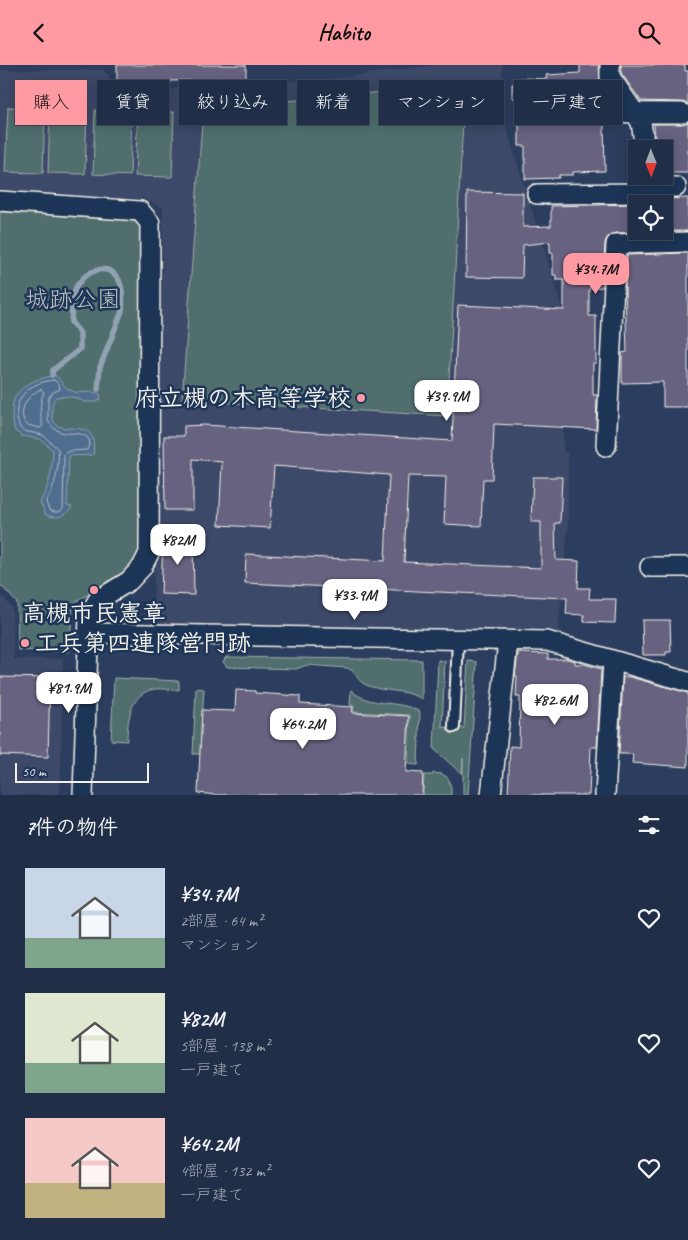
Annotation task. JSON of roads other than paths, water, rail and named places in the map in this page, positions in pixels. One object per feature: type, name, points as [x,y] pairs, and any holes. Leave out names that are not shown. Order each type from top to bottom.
[{"type":"street","points":[[610,65],[610,77],[641,122],[644,140]]},
{"type":"street","points":[[622,112],[682,113]]},
{"type":"street","points":[[537,194],[676,187]]},
{"type":"street","points":[[0,201],[140,211],[150,223],[149,553],[142,567],[129,581],[98,600],[89,615],[83,795]]},
{"type":"street","points":[[606,446],[616,243],[632,240]]},
{"type":"street","points":[[672,240],[688,242]]},
{"type":"street","points":[[650,567],[688,567]]},
{"type":"street","points":[[88,633],[547,641],[688,681]]},
{"type":"street","points":[[491,795],[508,641]]},
{"type":"street","points":[[605,795],[613,661]]},
{"type":"lane","points":[[454,727],[458,640]]},
{"type":"water","points":[[55,375],[70,390],[97,393],[100,394],[101,398],[96,402],[84,402],[74,398],[56,397],[53,402],[54,422],[66,428],[83,429],[89,433],[93,441],[93,455],[69,456],[67,506],[72,507],[64,515],[57,517],[46,515],[40,502],[50,477],[53,450],[40,439],[22,436],[15,431],[12,419],[14,399],[18,392],[33,382]]},
{"type":"waterway","points":[[52,375],[53,370],[80,349],[80,333],[71,322],[72,302],[78,284],[96,270],[107,270],[117,277],[121,285],[123,294],[122,311],[100,367],[98,389]]},
{"type":"place","name":"府立槻の木高等学校","points":[[361,398]]},
{"type":"place","name":"高槻市民憲章","points":[[94,590]]},
{"type":"place","name":"工兵第四連隊営門跡","points":[[25,643]]},
{"type":"park label","name":"城跡公園","points":[[73,299]]}]
